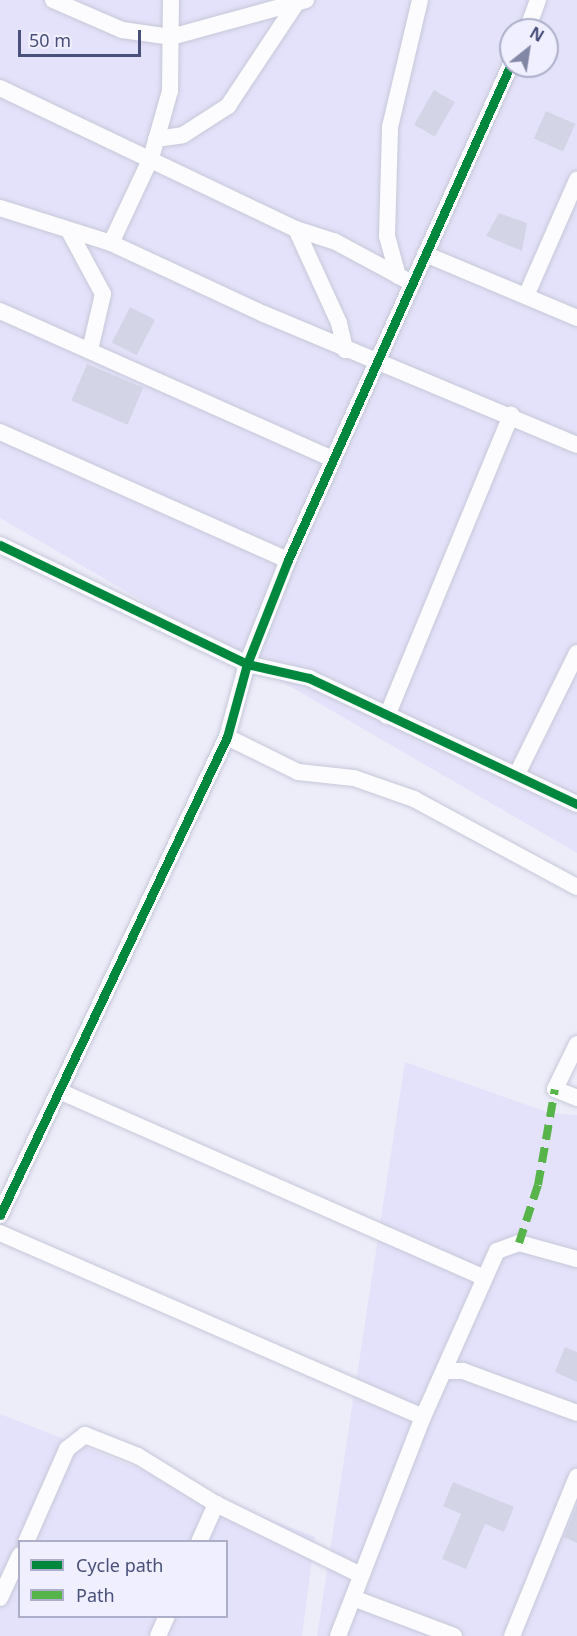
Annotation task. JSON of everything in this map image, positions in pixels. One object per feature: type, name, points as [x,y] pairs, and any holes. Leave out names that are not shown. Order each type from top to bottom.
[{"type":"street","points":[[53,0],[122,30],[171,37],[302,1]]},
{"type":"street","points":[[111,243],[151,158],[170,91],[171,0]]},
{"type":"street","points":[[405,279],[387,236],[390,127],[420,0]]},
{"type":"street","points":[[531,18],[537,0]]},
{"type":"street","points":[[156,139],[183,135],[228,106],[302,1]]},
{"type":"street","points":[[0,1215],[227,737],[247,664],[288,560],[376,363],[405,279],[425,254],[505,78]]},
{"type":"street","points":[[0,88],[296,229],[334,241],[405,279]]},
{"type":"street","points":[[526,296],[577,180]]},
{"type":"street","points":[[0,208],[111,243],[345,350],[511,415],[577,446]]},
{"type":"street","points":[[296,229],[339,323],[345,350]]},
{"type":"street","points":[[69,231],[103,294],[90,350]]},
{"type":"street","points":[[425,254],[577,318]]},
{"type":"street","points":[[0,311],[333,459]]},
{"type":"street","points":[[387,716],[511,415]]},
{"type":"street","points":[[0,432],[288,560]]},
{"type":"street","points":[[0,545],[247,664],[309,678],[577,804]]},
{"type":"street","points":[[517,774],[577,653]]},
{"type":"street","points":[[227,737],[298,772],[354,778],[414,799],[577,887]]},
{"type":"street","points":[[577,1044],[555,1089],[577,1098]]},
{"type":"street","points":[[59,1090],[484,1278]]},
{"type":"street","points":[[0,1233],[423,1418]]},
{"type":"street","points":[[338,1636],[423,1418],[447,1371],[497,1251],[507,1245],[552,1248],[577,1259]]},
{"type":"street","points":[[447,1371],[463,1371],[577,1413]]},
{"type":"street","points":[[27,1540],[67,1449],[85,1435],[138,1456],[216,1504],[362,1575]]},
{"type":"street","points":[[512,1636],[577,1477]]},
{"type":"street","points":[[200,1540],[216,1504]]},
{"type":"street","points":[[0,1598],[18,1559]]},
{"type":"street","points":[[353,1598],[454,1636]]},
{"type":"street","points":[[158,1636],[167,1618]]},
{"type":"shaded area","points":[[0,0],[577,0],[577,853],[0,518]]},
{"type":"shaded area","points":[[405,1062],[550,1113],[577,1115],[577,1636],[317,1636]]},
{"type":"shaded area","points":[[0,1414],[315,1537],[302,1636],[0,1636]]},
{"type":"building","points":[[434,90],[455,102],[435,137],[414,125]]},
{"type":"building","points":[[546,111],[575,124],[563,151],[534,138]]},
{"type":"building","points":[[499,213],[527,223],[522,251],[486,236]]},
{"type":"building","points":[[130,307],[155,320],[137,355],[112,343]]},
{"type":"building","points":[[87,364],[143,388],[128,425],[71,401]]},
{"type":"building","points":[[565,1347],[577,1352],[577,1382],[555,1372]]},
{"type":"building","points":[[453,1482],[514,1507],[504,1532],[485,1524],[466,1569],[442,1559],[461,1514],[443,1506]]},
{"type":"building","points":[[577,1505],[577,1543],[564,1537]]},
{"type":"marked path","points":[[519,1243],[538,1185],[555,1089]]},
{"type":"cycle path","points":[[0,1215],[227,737],[247,664],[288,560],[505,78]]},
{"type":"cycle path","points":[[0,545],[247,664],[309,678],[577,804]]}]
